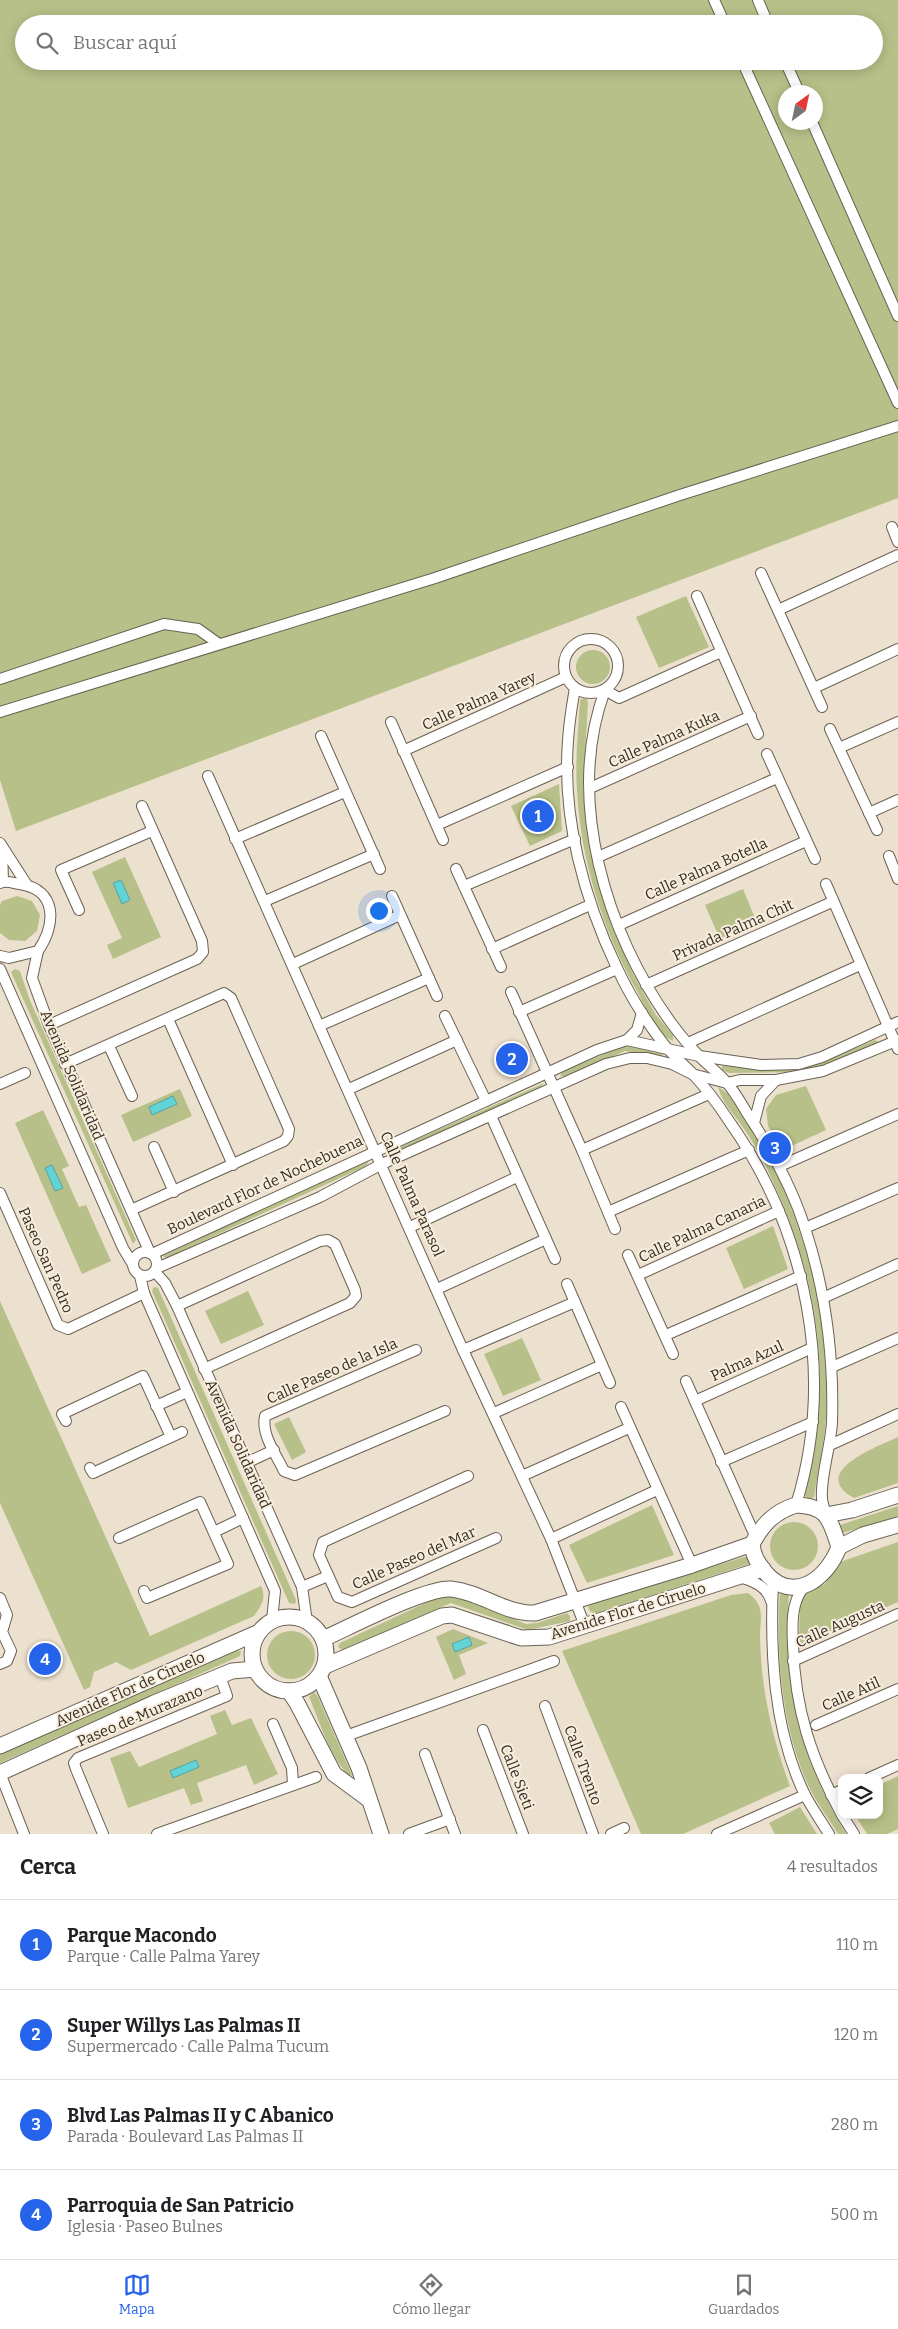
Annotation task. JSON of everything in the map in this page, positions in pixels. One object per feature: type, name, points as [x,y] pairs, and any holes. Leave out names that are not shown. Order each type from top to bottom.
[{"type":"main road","points":[[826,1515],[852,1510],[898,1495]]},
{"type":"main road","points":[[796,1505],[812,1506],[826,1515],[839,1547],[833,1563],[825,1572],[804,1587],[794,1588],[773,1581],[753,1553],[754,1541],[766,1522],[776,1514],[796,1505]]},
{"type":"main road","points":[[839,1547],[863,1535],[898,1524]]},
{"type":"main road","name":"Avenide Flor de Ciruelo","points":[[323,1639],[438,1589],[464,1592],[523,1613],[548,1610],[692,1565],[754,1541]]},
{"type":"main road","name":"Avenide Flor de Ciruelo","points":[[322,1671],[442,1616],[452,1616],[506,1634],[532,1639],[549,1637],[763,1569]]},
{"type":"main road","points":[[289,1692],[305,1688],[322,1671],[326,1657],[323,1639],[316,1628],[297,1618],[272,1620],[259,1632],[252,1650],[255,1669],[268,1684],[289,1692],[297,1703],[334,1774],[368,1799]]},
{"type":"main road","name":"Avenide Flor de Ciruelo","points":[[0,1746],[259,1632]]},
{"type":"main road","name":"Avenide Flor de Ciruelo","points":[[2,1783],[222,1682],[232,1671],[255,1669]]},
{"type":"main road","points":[[322,1671],[381,1834]]},
{"type":"street","points":[[714,0],[721,15]]},
{"type":"street","points":[[758,0],[764,15]]},
{"type":"street","points":[[746,70],[898,402]]},
{"type":"street","points":[[789,70],[796,85]]},
{"type":"street","points":[[816,130],[898,316]]},
{"type":"street","points":[[0,712],[435,578],[680,495],[898,426]]},
{"type":"street","points":[[892,527],[898,542]]},
{"type":"street","points":[[778,610],[898,554]]},
{"type":"street","points":[[761,573],[822,707]]},
{"type":"street","points":[[697,596],[758,734]]},
{"type":"street","points":[[0,679],[164,624],[198,629],[219,644]]},
{"type":"street","points":[[583,640],[605,643],[614,651],[618,661],[618,672],[614,683],[605,690],[587,694],[575,688],[566,677],[564,666],[566,655],[573,646],[583,640]]},
{"type":"street","points":[[814,688],[898,649]]},
{"type":"street","points":[[605,690],[619,698],[721,652]]},
{"type":"street","name":"Calle Palma Yarey","points":[[403,751],[566,677]]},
{"type":"street","points":[[575,688],[568,741],[571,822],[590,906],[617,969],[642,1013],[667,1048],[709,1094],[749,1150],[779,1211],[801,1276],[812,1348],[814,1387],[810,1450],[796,1505]]},
{"type":"street","points":[[605,690],[596,715],[591,742],[590,788],[592,822],[598,857],[618,925],[646,985],[674,1026],[699,1056],[727,1083],[754,1123],[780,1166],[805,1228],[823,1298],[832,1367],[830,1445],[821,1497],[826,1515]]},
{"type":"street","name":"Calle Palma Kuka","points":[[590,788],[751,716]]},
{"type":"street","points":[[391,722],[443,840]]},
{"type":"street","points":[[839,748],[898,722]]},
{"type":"street","points":[[830,729],[877,830]]},
{"type":"street","points":[[321,736],[380,869]]},
{"type":"street","points":[[767,754],[776,778],[815,859]]},
{"type":"street","points":[[437,825],[568,767]]},
{"type":"street","name":"Calle Palma Parasol","points":[[208,776],[349,1089],[463,1350],[494,1413],[551,1539],[584,1626]]},
{"type":"street","points":[[598,857],[776,778]]},
{"type":"street","points":[[235,839],[345,792]]},
{"type":"street","points":[[869,813],[898,800]]},
{"type":"street","points":[[49,1025],[197,959],[203,952],[202,941],[142,806]]},
{"type":"street","points":[[79,910],[61,870],[152,831]]},
{"type":"street","points":[[464,886],[575,839]]},
{"type":"street","name":"Calle Palma Botella","points":[[618,925],[806,841]]},
{"type":"street","points":[[1,846],[2,882],[27,885]]},
{"type":"street","name":"Avenida Solidaridad","points":[[1,846],[27,885],[42,894],[51,916],[47,938],[38,951],[32,978],[65,1064],[151,1253]]},
{"type":"street","points":[[265,902],[374,854]]},
{"type":"street","points":[[889,856],[897,877]]},
{"type":"street","points":[[456,869],[500,968]]},
{"type":"street","points":[[826,884],[860,965],[893,1025],[897,1044]]},
{"type":"street","points":[[392,896],[437,996]]},
{"type":"street","name":"Privada Palma Chit","points":[[646,985],[832,902]]},
{"type":"street","points":[[492,950],[590,906]]},
{"type":"street","points":[[293,964],[400,915]]},
{"type":"street","points":[[0,956],[9,958],[38,951]]},
{"type":"street","points":[[688,1042],[718,1035],[860,965]]},
{"type":"street","points":[[519,1012],[617,969]]},
{"type":"street","name":"Avenida Solidaridad","points":[[0,970],[132,1263]]},
{"type":"street","points":[[319,1026],[430,978]]},
{"type":"street","points":[[511,992],[582,1150],[615,1229]]},
{"type":"street","points":[[65,1064],[109,1046],[224,993],[231,998],[289,1128],[288,1136],[284,1141],[131,1210]]},
{"type":"street","points":[[627,1040],[637,1030],[642,1013]]},
{"type":"street","points":[[445,1016],[486,1102]]},
{"type":"street","points":[[168,1018],[233,1165]]},
{"type":"street","name":"Boulevard Flor de Nochebuena","points":[[151,1253],[597,1050],[627,1040],[699,1056],[761,1065],[799,1064],[822,1057],[893,1025]]},
{"type":"street","points":[[349,1089],[457,1040]]},
{"type":"street","name":"Boulevard Flor de Nochebuena","points":[[156,1270],[320,1197],[382,1164],[606,1064],[630,1058],[647,1058],[672,1064],[692,1074],[727,1083],[740,1080],[776,1080],[823,1070],[897,1044]]},
{"type":"street","points":[[109,1046],[132,1096]]},
{"type":"street","points":[[0,1084],[25,1073]]},
{"type":"street","points":[[754,1123],[761,1096],[776,1080]]},
{"type":"street","points":[[582,1150],[709,1094]]},
{"type":"street","points":[[780,1166],[898,1114]]},
{"type":"street","points":[[491,1116],[555,1259]]},
{"type":"street","points":[[154,1147],[174,1192]]},
{"type":"street","points":[[608,1212],[749,1150]]},
{"type":"street","points":[[410,1227],[517,1177]]},
{"type":"street","points":[[805,1228],[898,1188]]},
{"type":"street","name":"Paseo San Pedro","points":[[0,1193],[58,1325],[68,1329],[144,1293]]},
{"type":"street","name":"Calle Palma Canaria","points":[[638,1275],[779,1211]]},
{"type":"street","points":[[437,1288],[546,1239]]},
{"type":"street","points":[[177,1306],[320,1241],[328,1240],[335,1244],[355,1290],[356,1296],[350,1303],[204,1369]]},
{"type":"street","points":[[139,1253],[151,1253],[156,1260],[156,1270],[148,1276],[140,1276],[134,1271],[132,1263],[139,1253]]},
{"type":"street","name":"Calle Palma Canaria","points":[[628,1254],[673,1354]]},
{"type":"street","points":[[823,1298],[898,1264]]},
{"type":"street","name":"Avenida Solidaridad","points":[[156,1270],[177,1306],[302,1587],[307,1622]]},
{"type":"street","name":"Avenida Solidaridad","points":[[140,1276],[144,1293],[275,1592],[272,1620]]},
{"type":"street","points":[[666,1335],[801,1276]]},
{"type":"street","points":[[568,1284],[610,1383]]},
{"type":"street","points":[[463,1350],[575,1302]]},
{"type":"street","points":[[832,1367],[898,1338]]},
{"type":"street","name":"Palma Azul","points":[[695,1401],[812,1348]]},
{"type":"street","name":"Calle Paseo de la Isla","points":[[416,1350],[265,1416],[263,1426],[274,1450],[284,1471],[295,1475],[445,1411]]},
{"type":"street","points":[[494,1413],[602,1365]]},
{"type":"street","points":[[66,1421],[62,1414],[146,1374],[156,1406],[171,1437]]},
{"type":"street","points":[[686,1381],[754,1541]]},
{"type":"street","points":[[156,1406],[187,1392]]},
{"type":"street","points":[[621,1407],[692,1565]]},
{"type":"street","points":[[830,1445],[898,1414]]},
{"type":"street","points":[[721,1462],[813,1422]]},
{"type":"street","points":[[522,1476],[629,1428]]},
{"type":"street","points":[[90,1468],[93,1473],[182,1432]]},
{"type":"street","points":[[246,1463],[274,1450]]},
{"type":"street","name":"Calle Paseo del Mar","points":[[468,1476],[323,1542],[319,1555],[328,1576],[338,1597],[352,1602],[496,1538]]},
{"type":"street","points":[[551,1539],[657,1490]]},
{"type":"street","points":[[119,1538],[204,1501],[214,1532],[233,1562],[147,1598],[144,1591]]},
{"type":"street","points":[[214,1532],[243,1518]]},
{"type":"street","name":"Calle Paseo del Mar","points":[[302,1587],[328,1576]]},
{"type":"street","points":[[738,1577],[754,1581],[769,1593],[772,1607]]},
{"type":"street","points":[[773,1581],[773,1668],[779,1708],[792,1761],[805,1795],[829,1834]]},
{"type":"street","points":[[804,1587],[795,1597],[792,1632],[793,1661],[801,1719],[838,1792]]},
{"type":"street","points":[[0,1598],[7,1615],[2,1632],[11,1651],[7,1661],[0,1664]]},
{"type":"street","name":"Calle Augusta","points":[[793,1661],[898,1614]]},
{"type":"street","points":[[346,1736],[554,1661]]},
{"type":"street","name":"Paseo de Murazano","points":[[102,1834],[74,1763],[78,1758],[227,1696],[222,1682]]},
{"type":"street","name":"Calle Atil","points":[[816,1725],[898,1690]]},
{"type":"street","name":"Calle Trento","points":[[545,1706],[593,1834]]},
{"type":"street","points":[[273,1724],[292,1768],[293,1785]]},
{"type":"street","name":"Calle Sieti","points":[[483,1730],[523,1834]]},
{"type":"street","points":[[425,1754],[455,1834]]},
{"type":"street","points":[[878,1774],[898,1765]]},
{"type":"street","points":[[157,1834],[316,1778]]},
{"type":"street","points":[[2,1783],[24,1834]]},
{"type":"street","points":[[717,1834],[805,1795]]},
{"type":"street","points":[[409,1834],[450,1819]]},
{"type":"street","points":[[845,1819],[854,1834]]},
{"type":"street","points":[[611,1834],[624,1828]]},
{"type":"green space","points":[[0,0],[898,0],[898,498],[16,831],[0,780]]},
{"type":"green space","points":[[686,596],[709,647],[659,668],[636,617]]},
{"type":"green space","points":[[593,650],[600,651],[605,655],[609,660],[609,674],[605,679],[600,683],[593,684],[586,683],[581,679],[577,674],[576,667],[577,660],[581,655],[586,651]]},
{"type":"green space","points":[[586,696],[588,702],[583,790],[594,861],[612,927],[634,976],[656,1015],[673,1035],[673,1041],[662,1033],[652,1020],[625,969],[604,921],[589,870],[579,818],[576,780],[580,700]]},
{"type":"green space","points":[[559,784],[562,831],[530,846],[511,806]]},
{"type":"green space","points":[[125,857],[161,937],[113,959],[107,945],[122,938],[92,872]]},
{"type":"green space","points":[[743,889],[757,923],[720,939],[705,905]]},
{"type":"green space","points":[[17,896],[32,901],[40,915],[37,931],[25,941],[9,940],[0,933],[0,905],[2,901]]},
{"type":"green space","points":[[15,969],[20,971],[29,998],[136,1240],[133,1244],[11,972]]},
{"type":"green space","points":[[875,1040],[879,1042],[824,1066],[799,1072],[729,1073],[722,1070],[722,1066],[799,1068],[823,1062]]},
{"type":"green space","points":[[624,1046],[637,1046],[666,1053],[661,1056],[625,1051],[567,1076],[560,1076],[563,1071]]},
{"type":"green space","points":[[544,1083],[541,1087],[395,1152],[390,1151]]},
{"type":"green space","points":[[806,1086],[826,1130],[783,1150],[768,1126],[766,1109],[776,1095]]},
{"type":"green space","points":[[718,1087],[727,1093],[769,1157],[787,1197],[808,1258],[821,1321],[826,1385],[826,1418],[822,1448],[814,1497],[809,1500],[804,1494],[819,1410],[820,1369],[817,1330],[810,1290],[800,1250],[766,1166],[751,1139],[726,1104]]},
{"type":"green space","points":[[180,1089],[192,1116],[133,1142],[121,1115]]},
{"type":"green space","points":[[43,1110],[69,1166],[62,1169],[79,1207],[86,1205],[111,1261],[82,1274],[15,1123]]},
{"type":"green space","points":[[365,1161],[369,1161],[366,1166],[166,1258],[163,1256]]},
{"type":"green space","points":[[773,1226],[788,1269],[744,1289],[726,1248]]},
{"type":"green space","points":[[154,1287],[158,1288],[296,1600],[295,1604],[289,1603],[152,1291]]},
{"type":"green space","points":[[248,1291],[264,1325],[221,1344],[205,1311]]},
{"type":"green space","points":[[0,1301],[150,1636],[261,1586],[263,1598],[254,1616],[131,1670],[116,1662],[94,1672],[90,1687],[84,1690],[0,1503]]},
{"type":"green space","points":[[522,1338],[541,1380],[503,1396],[484,1354]]},
{"type":"green space","points":[[289,1417],[306,1452],[292,1460],[274,1424]]},
{"type":"green space","points":[[898,1437],[898,1483],[854,1498],[842,1488],[839,1479],[842,1470],[863,1454]]},
{"type":"green space","points":[[652,1505],[674,1555],[587,1583],[569,1545]]},
{"type":"green space","points":[[898,1506],[898,1516],[843,1533],[839,1530],[840,1525]]},
{"type":"green space","points":[[794,1522],[803,1524],[811,1529],[816,1537],[818,1546],[816,1555],[811,1563],[803,1568],[794,1570],[785,1568],[777,1563],[772,1555],[770,1546],[772,1537],[777,1529],[785,1524]]},
{"type":"green space","points":[[898,1542],[898,1602],[799,1645],[800,1600],[805,1594],[825,1584],[840,1562]]},
{"type":"green space","points":[[748,1557],[751,1562],[749,1564],[594,1614],[589,1610],[588,1606],[592,1604]]},
{"type":"green space","points":[[780,1590],[789,1593],[789,1659],[797,1718],[816,1776],[846,1834],[838,1834],[820,1807],[805,1778],[797,1756],[785,1709],[780,1661]]},
{"type":"green space","points":[[748,1593],[754,1598],[760,1608],[761,1656],[765,1694],[778,1750],[790,1786],[683,1834],[641,1834],[562,1651],[731,1595]]},
{"type":"green space","points":[[453,1595],[526,1624],[537,1623],[567,1613],[570,1616],[570,1621],[528,1630],[451,1603],[343,1650],[338,1647],[340,1643],[440,1596]]},
{"type":"green space","points":[[453,1629],[488,1643],[459,1655],[466,1674],[454,1680],[436,1637]]},
{"type":"green space","points":[[291,1631],[300,1633],[308,1638],[313,1646],[315,1655],[313,1664],[308,1672],[300,1677],[291,1679],[282,1677],[274,1672],[269,1664],[267,1655],[269,1646],[274,1638],[282,1633]]},
{"type":"green space","points":[[237,1650],[241,1651],[240,1656],[0,1763],[0,1754]]},
{"type":"green space","points":[[314,1692],[352,1775],[349,1776],[342,1768],[326,1738],[309,1697]]},
{"type":"green space","points":[[225,1710],[232,1725],[251,1718],[278,1774],[254,1785],[246,1765],[197,1783],[203,1801],[191,1805],[184,1788],[128,1808],[110,1758],[130,1751],[139,1767],[217,1734],[210,1716]]},
{"type":"green space","points":[[898,1776],[898,1829],[887,1834],[867,1834],[858,1819],[883,1819],[883,1783]]},
{"type":"green space","points":[[800,1807],[817,1834],[775,1834],[769,1823]]},
{"type":"water","points":[[121,880],[130,900],[122,904],[113,883]]},
{"type":"water","points":[[173,1096],[177,1104],[152,1115],[149,1107]]},
{"type":"water","points":[[52,1165],[63,1188],[55,1191],[45,1168]]},
{"type":"water","points":[[469,1637],[472,1645],[455,1652],[452,1644]]},
{"type":"water","points":[[196,1760],[199,1767],[173,1778],[170,1771]]},
{"type":"place","name":"Parque Macondo","points":[[538,816]]},
{"type":"place","name":"Super Willys Las Palmas II","points":[[512,1059]]},
{"type":"place","name":"Blvd Las Palmas II y C Abanico","points":[[775,1148]]},
{"type":"place","name":"Parroquia de San Patricio","points":[[45,1659]]}]
